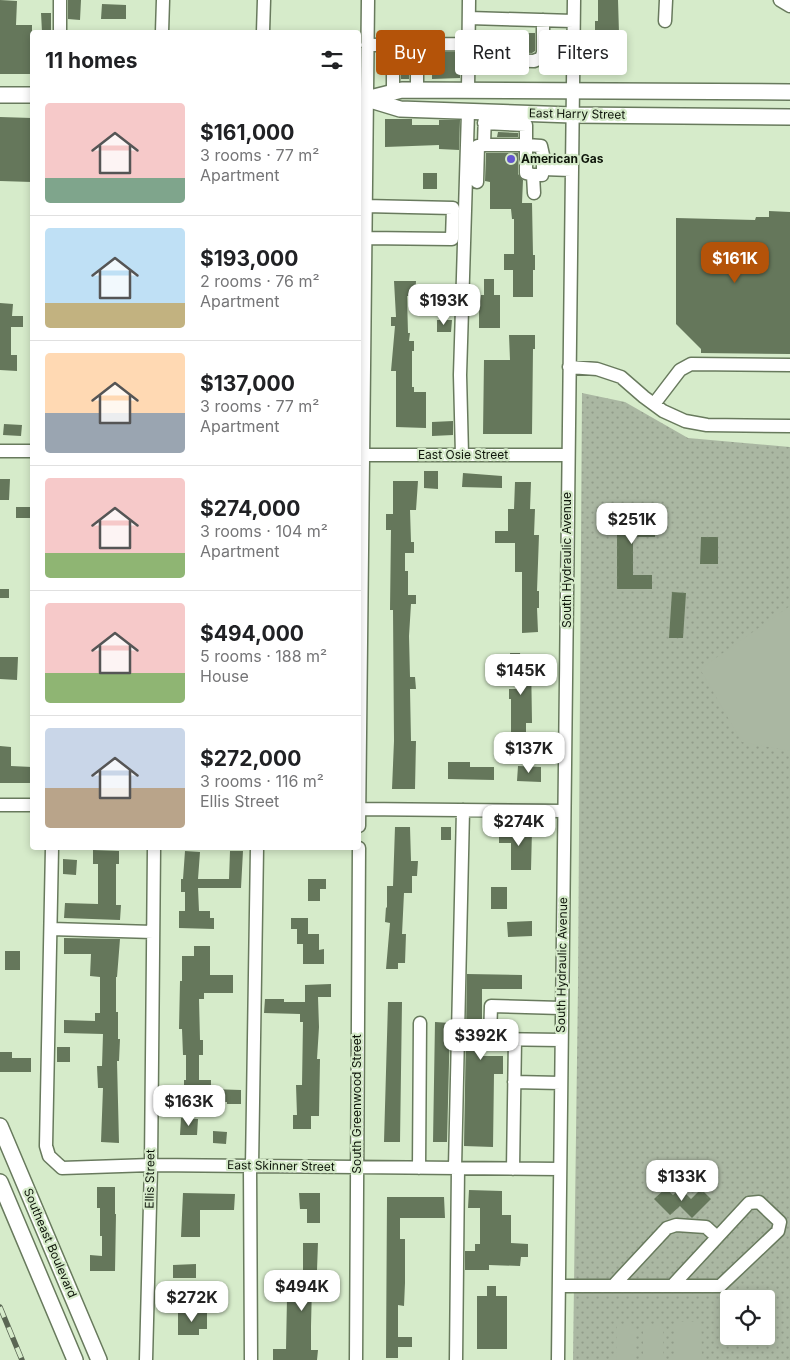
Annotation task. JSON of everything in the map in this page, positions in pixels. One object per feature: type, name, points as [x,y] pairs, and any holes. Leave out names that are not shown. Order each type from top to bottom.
[{"type":"main road","name":"East Harry Street","points":[[362,99],[402,90],[790,92]]},
{"type":"main road","points":[[0,95],[30,95]]},
{"type":"main road","name":"East Harry Street","points":[[362,99],[400,110],[468,112],[485,118],[526,119],[572,115],[790,116]]},
{"type":"main road","name":"Southeast Boulevard","points":[[0,1126],[99,1360]]},
{"type":"main road","name":"Southeast Boulevard","points":[[0,1182],[75,1360]]},
{"type":"street","points":[[60,0],[60,30]]},
{"type":"street","points":[[162,30],[163,0]]},
{"type":"street","points":[[263,30],[264,0]]},
{"type":"street","points":[[361,455],[365,238],[362,99],[367,45],[368,0]]},
{"type":"street","points":[[469,30],[470,0]]},
{"type":"street","name":"South Hydraulic Avenue","points":[[558,1360],[568,367],[574,0]]},
{"type":"street","points":[[666,0],[666,21]]},
{"type":"street","points":[[780,0],[790,6]]},
{"type":"street","points":[[469,18],[573,20]]},
{"type":"street","points":[[529,61],[541,58],[543,53],[543,20]]},
{"type":"street","points":[[367,45],[376,45]]},
{"type":"street","points":[[393,75],[393,92]]},
{"type":"street","points":[[417,75],[417,90]]},
{"type":"street","points":[[468,75],[468,90]]},
{"type":"street","points":[[462,455],[460,365],[468,112]]},
{"type":"street","points":[[484,145],[485,118]]},
{"type":"street","points":[[526,119],[526,173],[571,170]]},
{"type":"street","points":[[477,182],[478,146],[541,146],[543,156],[534,193]]},
{"type":"street","points":[[365,206],[453,208],[452,239],[365,238]]},
{"type":"street","points":[[654,404],[680,370],[691,364],[790,365]]},
{"type":"street","points":[[568,367],[597,369],[621,377],[663,411],[685,421],[707,425],[790,426]]},
{"type":"street","points":[[0,451],[30,452]]},
{"type":"street","name":"East Osie Street","points":[[361,455],[567,455]]},
{"type":"street","points":[[0,805],[30,806]]},
{"type":"street","points":[[361,809],[563,811]]},
{"type":"street","points":[[456,1360],[463,810]]},
{"type":"street","points":[[52,850],[50,929],[153,932]]},
{"type":"street","name":"Ellis Street","points":[[146,1360],[151,1165],[154,850]]},
{"type":"street","points":[[251,1360],[251,1166],[257,850]]},
{"type":"street","name":"South Greenwood Street","points":[[356,1360],[358,850]]},
{"type":"street","name":"East Skinner Street","points":[[50,929],[46,1146],[49,1156],[62,1168],[151,1165],[560,1169]]},
{"type":"street","points":[[561,1008],[491,1006],[490,1038],[561,1040]]},
{"type":"street","points":[[419,1168],[420,1023]]},
{"type":"street","points":[[513,1169],[515,1039]]},
{"type":"street","points":[[514,1082],[560,1083]]},
{"type":"street","points":[[559,1286],[613,1286],[672,1286],[720,1286],[778,1231],[780,1222],[759,1202],[749,1203],[672,1286]]},
{"type":"street","points":[[613,1286],[667,1228],[676,1225],[706,1227],[717,1237]]},
{"type":"green space","points":[[582,393],[625,402],[688,438],[790,447],[790,1360],[573,1360],[578,985]]},
{"type":"green space","points":[[790,606],[790,751],[742,742],[700,669]]},
{"type":"green space","points":[[675,1322],[701,1322],[702,1360],[675,1360]]},
{"type":"green space","points":[[617,1326],[636,1326],[636,1360],[616,1360]]},
{"type":"green space","points":[[643,1326],[663,1326],[663,1360],[643,1360]]},
{"type":"building","points":[[0,0],[17,1],[16,25],[32,25],[32,30],[30,30],[30,74],[0,74]]},
{"type":"building","points":[[68,0],[81,0],[80,20],[68,19]]},
{"type":"building","points":[[598,0],[618,0],[619,30],[595,30],[595,21],[598,21]]},
{"type":"building","points":[[102,4],[126,5],[126,19],[101,19]]},
{"type":"building","points":[[41,13],[51,13],[51,30],[42,30]]},
{"type":"building","points":[[529,33],[535,33],[535,51],[529,53]]},
{"type":"building","points":[[445,52],[455,52],[455,75],[460,75],[460,78],[432,79],[432,75],[445,75]]},
{"type":"building","points":[[401,75],[409,75],[409,79],[401,79]]},
{"type":"building","points":[[0,117],[30,118],[30,182],[0,181]]},
{"type":"building","points":[[385,119],[412,119],[412,125],[439,125],[439,120],[460,120],[459,150],[439,149],[439,145],[385,147]]},
{"type":"building","points":[[498,132],[518,133],[518,137],[497,137]]},
{"type":"building","points":[[486,153],[518,153],[518,174],[523,180],[522,203],[532,203],[533,255],[535,255],[533,297],[513,297],[513,270],[504,270],[504,254],[514,254],[514,219],[512,219],[511,209],[490,209],[490,182],[485,181]]},
{"type":"building","points":[[423,173],[437,173],[437,189],[423,189]]},
{"type":"building","points":[[769,211],[790,212],[790,354],[701,353],[701,349],[676,324],[676,218],[755,220],[756,217],[769,217]]},
{"type":"building","points":[[484,279],[494,279],[494,295],[500,295],[500,328],[479,328],[479,307],[481,295],[484,295]]},
{"type":"building","points":[[394,281],[416,281],[415,296],[407,296],[408,333],[410,333],[409,341],[414,341],[414,351],[412,351],[412,387],[414,387],[414,392],[426,392],[426,428],[396,427],[396,371],[391,371],[395,326],[391,326],[391,317],[396,317]]},
{"type":"building","points":[[0,303],[13,304],[12,316],[23,316],[23,327],[11,327],[11,355],[17,355],[17,371],[0,370]]},
{"type":"building","points":[[437,320],[452,320],[451,332],[437,332]]},
{"type":"building","points":[[509,335],[535,335],[535,349],[533,349],[532,434],[483,434],[484,360],[510,360]]},
{"type":"building","points":[[453,421],[453,435],[432,436],[432,422]]},
{"type":"building","points":[[4,424],[22,425],[21,436],[3,435]]},
{"type":"building","points":[[424,471],[438,471],[438,489],[424,488]]},
{"type":"building","points":[[463,473],[502,476],[502,488],[462,487]]},
{"type":"building","points":[[0,479],[10,479],[9,500],[0,500]]},
{"type":"building","points":[[393,481],[418,481],[416,510],[410,510],[411,542],[414,542],[414,553],[405,553],[405,571],[408,571],[408,595],[416,595],[416,604],[411,604],[409,636],[410,677],[415,677],[416,689],[410,689],[411,741],[416,741],[415,789],[392,789],[394,741],[393,610],[390,610],[391,530],[386,530],[386,514],[393,514]]},
{"type":"building","points":[[515,482],[531,482],[530,509],[535,509],[534,535],[539,535],[538,632],[522,633],[522,572],[515,572],[515,543],[495,543],[495,531],[508,531],[508,509],[514,509]]},
{"type":"building","points":[[617,504],[633,504],[633,510],[655,510],[655,537],[633,537],[633,575],[652,575],[652,589],[617,589]]},
{"type":"building","points":[[16,507],[30,507],[30,518],[16,518]]},
{"type":"building","points":[[701,537],[718,537],[718,564],[700,564]]},
{"type":"building","points":[[0,589],[9,589],[9,598],[0,598]]},
{"type":"building","points":[[672,592],[686,593],[683,638],[669,638]]},
{"type":"building","points":[[510,653],[520,653],[521,659],[531,659],[532,723],[526,723],[526,735],[511,735],[511,699],[509,699],[509,689],[516,689],[516,666],[511,666]]},
{"type":"building","points":[[0,657],[18,657],[17,680],[0,679]]},
{"type":"building","points":[[0,746],[11,747],[11,766],[30,767],[30,783],[0,783]]},
{"type":"building","points":[[448,762],[470,762],[470,767],[494,767],[494,780],[448,779]]},
{"type":"building","points":[[518,766],[541,767],[541,782],[517,781]]},
{"type":"building","points":[[395,827],[410,827],[411,861],[418,861],[417,876],[412,876],[412,893],[404,893],[402,934],[406,934],[405,963],[398,963],[398,969],[386,969],[390,923],[385,922],[387,886],[393,886]]},
{"type":"building","points":[[441,827],[451,827],[451,840],[441,840]]},
{"type":"building","points":[[499,829],[532,830],[531,870],[511,870],[511,843],[499,843]]},
{"type":"building","points":[[93,850],[119,851],[119,864],[116,864],[116,905],[121,905],[120,920],[64,918],[65,903],[98,904],[98,864],[93,864]]},
{"type":"building","points":[[185,851],[200,852],[198,879],[229,879],[230,851],[243,851],[241,888],[198,888],[199,911],[210,911],[210,918],[214,918],[214,929],[179,928],[179,911],[185,911],[185,892],[181,892],[181,879],[183,879]]},
{"type":"building","points":[[63,859],[77,860],[76,875],[63,874]]},
{"type":"building","points":[[308,879],[326,879],[326,889],[320,889],[320,901],[308,901]]},
{"type":"building","points":[[491,887],[507,887],[507,909],[491,909]]},
{"type":"building","points":[[291,918],[308,918],[308,934],[319,934],[319,950],[324,949],[324,964],[303,964],[303,944],[297,944],[297,929],[291,929]]},
{"type":"building","points":[[532,921],[532,936],[508,937],[507,922]]},
{"type":"building","points":[[64,938],[120,939],[116,977],[116,1012],[118,1012],[118,1039],[120,1039],[119,1061],[117,1061],[119,1143],[101,1142],[103,1088],[98,1088],[97,1066],[102,1066],[103,1034],[64,1033],[64,1020],[95,1021],[95,1013],[100,1013],[100,977],[90,976],[91,954],[64,954]]},
{"type":"building","points":[[194,946],[210,946],[210,975],[233,975],[233,993],[204,993],[204,999],[199,999],[200,1040],[203,1040],[203,1055],[199,1055],[199,1080],[211,1080],[211,1089],[241,1090],[241,1104],[192,1102],[192,1094],[184,1094],[186,1055],[183,1055],[182,1029],[179,1029],[180,981],[182,981],[182,956],[194,956]]},
{"type":"building","points":[[5,951],[20,951],[20,970],[5,970]]},
{"type":"building","points":[[467,974],[522,975],[522,989],[482,989],[482,1056],[503,1056],[503,1074],[494,1074],[493,1147],[464,1146]]},
{"type":"building","points":[[331,984],[331,997],[318,997],[317,1059],[320,1059],[319,1116],[311,1116],[311,1129],[293,1129],[293,1115],[297,1115],[296,1085],[302,1085],[303,1022],[300,1022],[300,1014],[264,1013],[265,999],[284,999],[284,1002],[305,1002],[305,985]]},
{"type":"building","points":[[388,1002],[402,1002],[400,1142],[384,1142]]},
{"type":"building","points":[[435,1022],[450,1023],[447,1142],[433,1142]]},
{"type":"building","points":[[57,1047],[70,1047],[70,1062],[57,1062]]},
{"type":"building","points":[[0,1052],[12,1052],[12,1058],[31,1058],[31,1072],[0,1072]]},
{"type":"building","points":[[181,1118],[198,1119],[197,1135],[180,1135]]},
{"type":"building","points":[[213,1131],[227,1132],[226,1144],[213,1143]]},
{"type":"building","points":[[97,1187],[115,1187],[115,1271],[90,1271],[90,1255],[102,1256],[100,1208],[97,1208]]},
{"type":"building","points":[[666,1188],[673,1195],[680,1188],[691,1199],[701,1189],[711,1199],[692,1218],[680,1206],[670,1215],[654,1199]]},
{"type":"building","points":[[469,1190],[502,1191],[502,1215],[511,1215],[511,1243],[528,1244],[528,1257],[521,1257],[520,1266],[489,1265],[489,1270],[465,1270],[465,1251],[475,1251],[475,1244],[480,1244],[480,1208],[468,1208]]},
{"type":"building","points":[[183,1193],[235,1194],[234,1210],[200,1210],[200,1237],[181,1237]]},
{"type":"building","points":[[299,1193],[320,1193],[320,1223],[307,1223],[307,1209],[300,1209]]},
{"type":"building","points":[[387,1197],[444,1197],[445,1218],[400,1218],[400,1239],[405,1239],[405,1283],[404,1306],[398,1305],[398,1337],[412,1337],[412,1347],[398,1347],[398,1358],[386,1358]]},
{"type":"building","points":[[303,1243],[318,1243],[317,1270],[319,1270],[320,1285],[312,1285],[311,1326],[311,1350],[318,1350],[317,1360],[273,1360],[273,1349],[286,1349],[287,1298],[300,1298],[300,1270],[303,1270]]},
{"type":"building","points":[[196,1264],[196,1278],[173,1278],[173,1265]]},
{"type":"building","points":[[487,1286],[496,1286],[496,1296],[507,1296],[507,1349],[477,1349],[477,1296],[487,1296]]},
{"type":"building","points":[[178,1312],[207,1312],[207,1329],[199,1329],[199,1335],[178,1335]]},
{"type":"railway","points":[[0,1307],[22,1360]]},
{"type":"place","name":"American Gas","points":[[511,159]]}]
